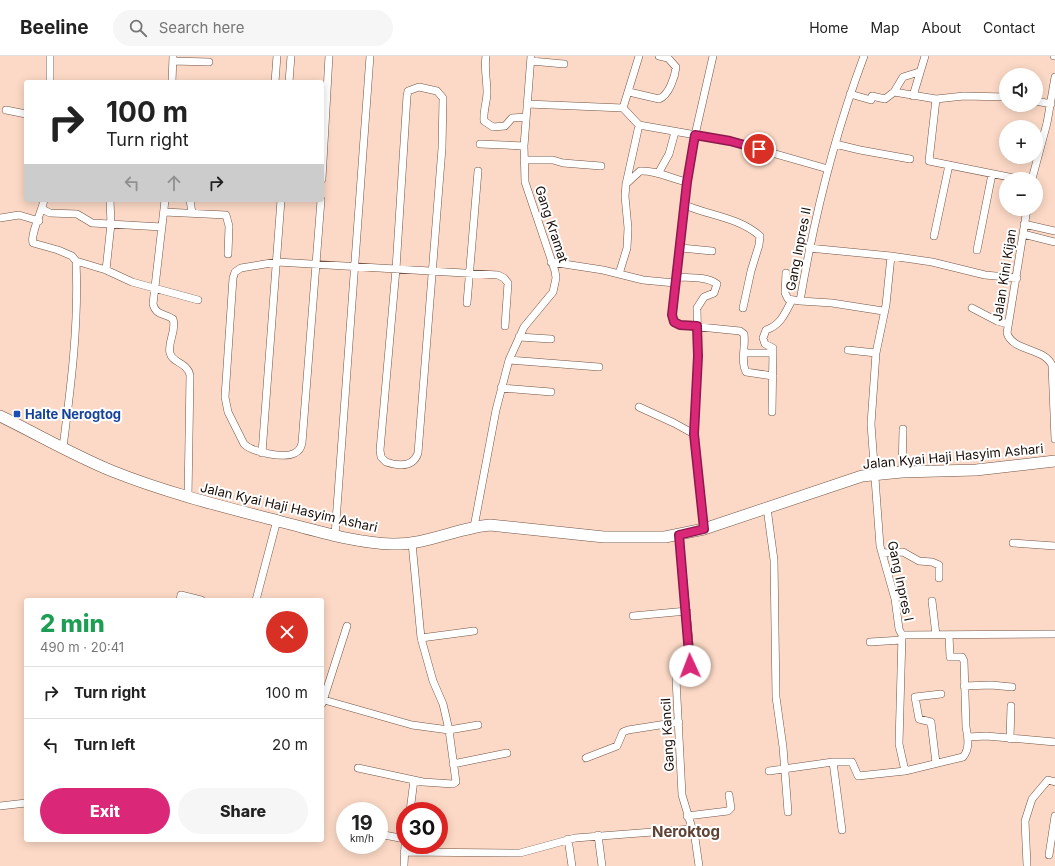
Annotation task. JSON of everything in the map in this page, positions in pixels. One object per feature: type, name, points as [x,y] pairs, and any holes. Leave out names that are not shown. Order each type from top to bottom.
[{"type":"main road","name":"Jalan Kyai Haji Hasyim Ashari","points":[[0,416],[110,470],[188,498],[335,535],[376,543],[412,543],[474,527],[505,526],[604,537],[643,538],[679,535],[704,529],[823,489],[874,474],[976,470],[1055,461]]},
{"type":"street","points":[[50,56],[50,80]]},
{"type":"street","points":[[274,80],[276,56]]},
{"type":"street","points":[[289,80],[291,56]]},
{"type":"street","points":[[324,144],[329,56]]},
{"type":"street","points":[[335,535],[370,56]]},
{"type":"street","points":[[486,56],[485,74],[487,90],[483,113],[484,121],[493,126],[505,126],[512,118],[526,117]]},
{"type":"street","points":[[624,108],[639,56]]},
{"type":"street","points":[[629,92],[659,99],[663,97],[675,74],[676,67],[669,57],[659,56]]},
{"type":"street","points":[[713,56],[695,135],[687,182],[681,248],[675,280],[672,315],[674,322],[680,325],[740,331],[744,334],[744,353],[742,364],[746,372],[773,376]]},
{"type":"street","name":"Gang Inpres II","points":[[864,56],[850,94],[828,169],[796,301],[832,303],[883,311]]},
{"type":"street","points":[[913,96],[925,56]]},
{"type":"street","points":[[172,80],[173,58],[209,62]]},
{"type":"street","points":[[531,58],[564,64]]},
{"type":"street","name":"Gang Kramat","points":[[474,527],[501,388],[509,360],[524,326],[553,292],[556,278],[525,182],[524,146],[531,58]]},
{"type":"street","points":[[850,94],[871,100],[872,96],[876,96],[885,100],[894,92],[903,77],[919,72]]},
{"type":"street","points":[[1034,172],[1051,104],[1055,77]]},
{"type":"street","points":[[419,87],[437,91],[443,98],[442,148],[418,453],[416,460],[411,464],[404,465],[386,462],[381,457],[380,450],[396,269],[407,96],[408,91],[419,87]]},
{"type":"street","points":[[894,92],[936,99],[964,96],[999,97]]},
{"type":"street","points":[[936,99],[929,161],[999,175]]},
{"type":"street","points":[[1043,102],[1051,104]]},
{"type":"street","points":[[527,104],[624,108],[638,125],[730,141],[828,169]]},
{"type":"street","points":[[6,110],[24,114]]},
{"type":"street","points":[[619,274],[627,248],[628,228],[625,196],[626,184],[638,125]]},
{"type":"street","points":[[659,172],[669,154],[675,132]]},
{"type":"street","points":[[480,144],[524,146]]},
{"type":"street","points":[[835,144],[910,159]]},
{"type":"street","points":[[524,160],[553,160],[563,163],[601,166]]},
{"type":"street","points":[[934,236],[949,165]]},
{"type":"street","points":[[467,303],[478,171]]},
{"type":"street","points":[[626,184],[640,171],[659,172],[671,179],[687,182]]},
{"type":"street","points":[[977,250],[992,174]]},
{"type":"street","points":[[44,202],[32,236],[33,243],[58,250],[72,256],[76,261],[106,270],[132,282],[198,300]]},
{"type":"street","points":[[106,270],[111,224],[110,202]]},
{"type":"street","points":[[165,202],[154,310],[159,314],[170,317],[175,323],[170,354],[172,358],[185,365],[190,375],[188,498]]},
{"type":"street","points":[[190,202],[192,213]]},
{"type":"street","points":[[262,453],[281,202]]},
{"type":"street","points":[[321,202],[317,264],[302,443],[300,450],[295,454],[289,455],[253,451],[244,444],[225,404],[233,278],[235,272],[241,268],[277,262],[317,264],[355,266],[498,275],[504,278],[508,283],[505,326]]},
{"type":"street","points":[[685,204],[706,213],[733,219],[760,236],[744,308]]},
{"type":"street","points":[[42,209],[50,213],[77,214],[92,223],[162,227]]},
{"type":"street","points":[[164,212],[226,215],[229,226],[228,254]]},
{"type":"street","points":[[0,218],[19,216],[38,221]]},
{"type":"street","name":"Jalan Kini Kijan","points":[[1026,216],[1007,334],[1012,342],[1046,357],[1052,365],[1055,439]]},
{"type":"street","points":[[1024,224],[1055,232]]},
{"type":"street","points":[[1039,238],[1041,228]]},
{"type":"street","points":[[1023,234],[1055,242]]},
{"type":"street","points":[[681,248],[712,251]]},
{"type":"street","points":[[809,248],[891,256],[932,262],[985,275],[1017,278]]},
{"type":"street","points":[[874,474],[871,424],[876,352],[883,311],[886,305],[891,256]]},
{"type":"street","points":[[63,448],[71,385],[77,302],[76,261]]},
{"type":"street","points":[[551,262],[644,280],[699,278],[713,281],[717,284],[714,293],[704,297],[697,308],[698,356],[694,434],[704,529]]},
{"type":"street","points":[[772,412],[773,348],[765,344],[763,338],[766,330],[775,328],[796,301],[788,299],[785,293],[786,273]]},
{"type":"street","points":[[972,308],[997,321],[1008,324]]},
{"type":"street","points":[[518,337],[551,339]]},
{"type":"street","points":[[848,350],[876,352]]},
{"type":"street","points":[[744,353],[773,353]]},
{"type":"street","points":[[509,360],[598,367]]},
{"type":"street","points":[[501,388],[551,392]]},
{"type":"street","points":[[638,407],[674,423],[694,434]]},
{"type":"street","points":[[902,472],[904,429]]},
{"type":"street","name":"Gang Inpres I","points":[[874,474],[882,553],[895,599],[899,629],[902,638],[936,635],[1055,634]]},
{"type":"street","points":[[767,508],[774,560],[776,696],[783,747],[788,812]]},
{"type":"street","points":[[257,598],[277,520]]},
{"type":"street","name":"Gang Kancil","points":[[679,535],[691,662],[688,670],[678,675],[676,679],[682,795],[692,829],[699,866]]},
{"type":"street","points":[[358,768],[414,780],[454,784],[449,730],[443,704],[433,681],[421,638],[412,543]]},
{"type":"street","points":[[1014,543],[1055,546]]},
{"type":"street","points":[[882,553],[903,552],[919,561],[936,563],[939,565],[939,578]]},
{"type":"street","points":[[180,598],[181,595],[193,598]]},
{"type":"street","points":[[932,601],[936,635]]},
{"type":"street","points":[[633,616],[687,611]]},
{"type":"street","points":[[324,699],[347,626]]},
{"type":"street","points":[[421,638],[474,631]]},
{"type":"street","points":[[769,770],[833,762],[852,762],[858,776],[905,771],[963,757],[967,753],[968,737],[964,686],[964,659],[950,657],[949,635]]},
{"type":"street","points":[[870,642],[902,638],[899,744],[905,771]]},
{"type":"street","points":[[964,686],[991,685],[1012,687]]},
{"type":"street","points":[[936,763],[932,722],[919,719],[915,697],[940,694]]},
{"type":"street","points":[[324,702],[412,725],[449,730],[478,725]]},
{"type":"street","points":[[1010,739],[1011,706]]},
{"type":"street","points":[[586,758],[617,746],[623,732],[628,730],[679,722]]},
{"type":"street","points":[[968,737],[986,736],[1055,742]]},
{"type":"street","points":[[453,764],[507,753]]},
{"type":"street","points":[[833,762],[842,830]]},
{"type":"street","points":[[411,802],[414,780]]},
{"type":"street","points":[[1027,865],[1025,821],[1032,799],[1048,780],[1055,782]]},
{"type":"street","points":[[687,816],[728,811],[731,808],[729,795]]},
{"type":"street","points":[[0,806],[24,803]]},
{"type":"street","points":[[1049,854],[1055,816]]},
{"type":"street","points":[[448,850],[520,853],[568,839],[598,835],[692,829]]},
{"type":"street","points":[[598,835],[602,866]]},
{"type":"street","points":[[568,839],[572,866]]},
{"type":"street","points":[[404,866],[405,854]]},
{"type":"place","name":"Halte Nerogtog","points":[[17,414]]},
{"type":"district","name":"Neroktog","points":[[686,832]]},
{"type":"route","points":[[690,666],[691,662],[679,535],[704,529],[694,434],[698,356],[697,326],[680,325],[674,322],[672,315],[675,283],[681,248],[687,182],[695,135],[730,141],[759,149]]}]
